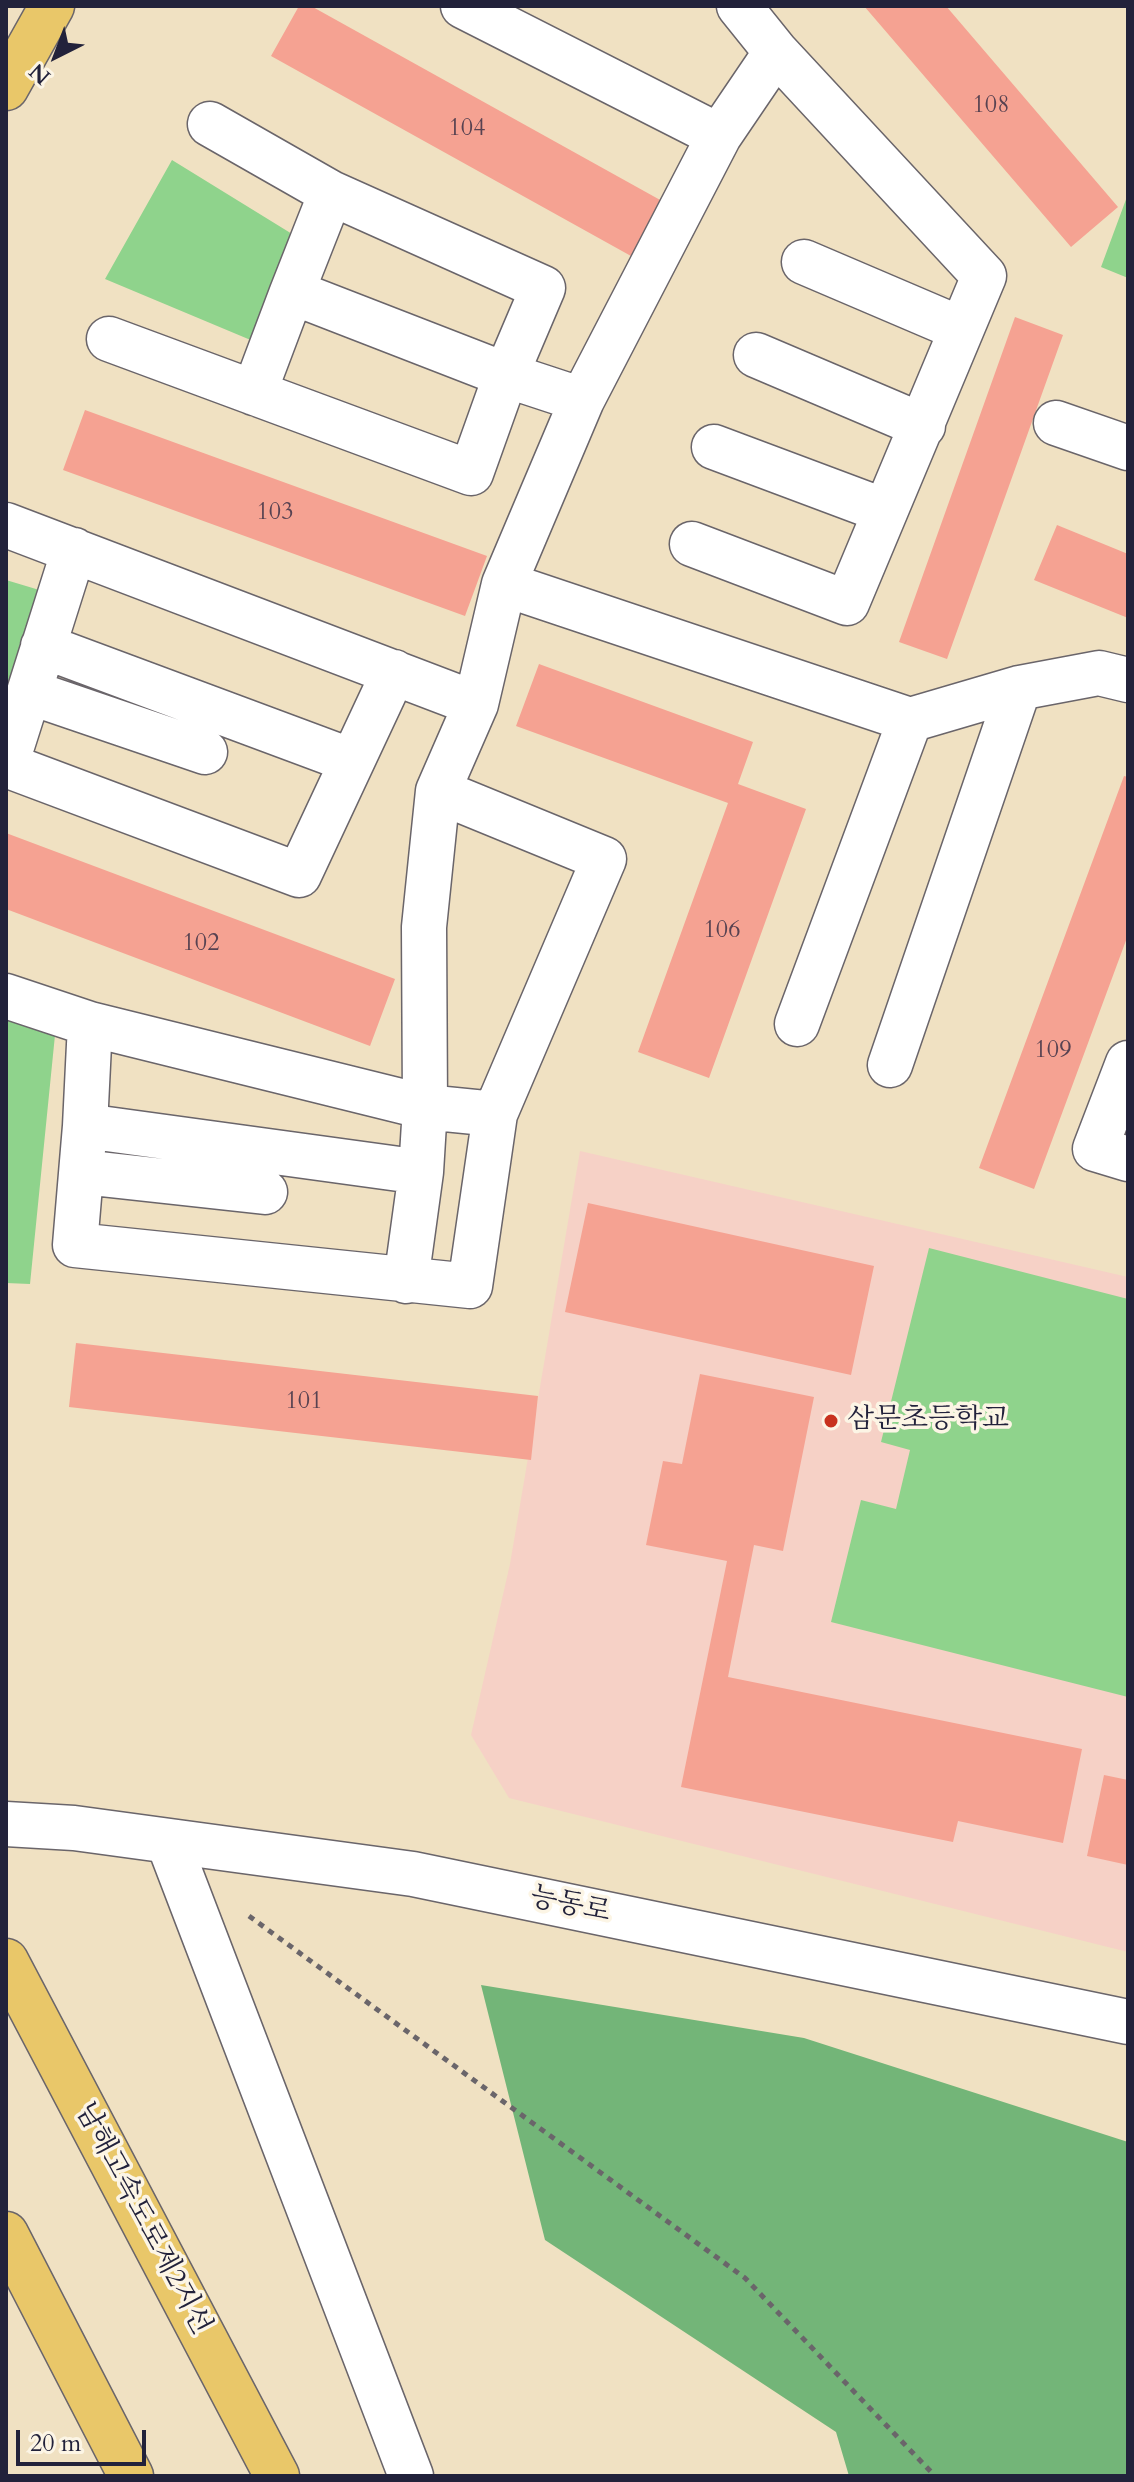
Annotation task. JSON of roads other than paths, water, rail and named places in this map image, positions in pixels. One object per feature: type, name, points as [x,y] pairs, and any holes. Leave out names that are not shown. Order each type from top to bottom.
[{"type":"highway","points":[[6,28],[21,6]]},
{"type":"highway","points":[[6,88],[52,6]]},
{"type":"highway","name":"남해고속도로제2지선","points":[[6,1961],[277,2476]]},
{"type":"highway","points":[[6,2234],[131,2476]]},
{"type":"street","points":[[463,6],[719,136]]},
{"type":"street","points":[[692,544],[847,603],[984,276],[776,52],[739,6]]},
{"type":"street","points":[[406,1281],[421,1172],[425,1107],[424,927],[438,791],[476,704],[504,584],[582,400],[719,136],[776,52]]},
{"type":"street","points":[[109,339],[471,473],[506,375],[543,288],[331,193],[210,124]]},
{"type":"street","points":[[254,393],[331,193]]},
{"type":"street","points":[[804,262],[961,329]]},
{"type":"street","points":[[292,292],[506,375],[582,400]]},
{"type":"street","points":[[756,355],[923,426]]},
{"type":"street","points":[[1056,423],[1128,448]]},
{"type":"street","points":[[714,447],[885,511]]},
{"type":"street","points":[[6,525],[476,704]]},
{"type":"street","points":[[74,550],[6,765],[299,875],[394,672]]},
{"type":"street","points":[[504,584],[910,720],[1019,688],[1099,673],[1128,680]]},
{"type":"street","points":[[43,646],[352,761]]},
{"type":"street","points":[[890,1065],[1019,688]]},
{"type":"street","points":[[29,692],[205,752]]},
{"type":"street","points":[[797,1024],[910,720]]},
{"type":"street","points":[[90,1024],[75,1245],[470,1286],[495,1114],[604,859],[438,791]]},
{"type":"street","points":[[6,996],[90,1024],[425,1107],[495,1114]]},
{"type":"street","points":[[1128,1063],[1095,1149],[1128,1159]]},
{"type":"street","points":[[85,1126],[421,1172]]},
{"type":"street","points":[[82,1172],[265,1192]]},
{"type":"street","name":"능동로","points":[[6,1824],[74,1828],[413,1874],[1128,2022]]},
{"type":"street","points":[[168,1841],[411,2476]]},
{"type":"place","name":"삼문초등학교","points":[[831,1421]]}]
